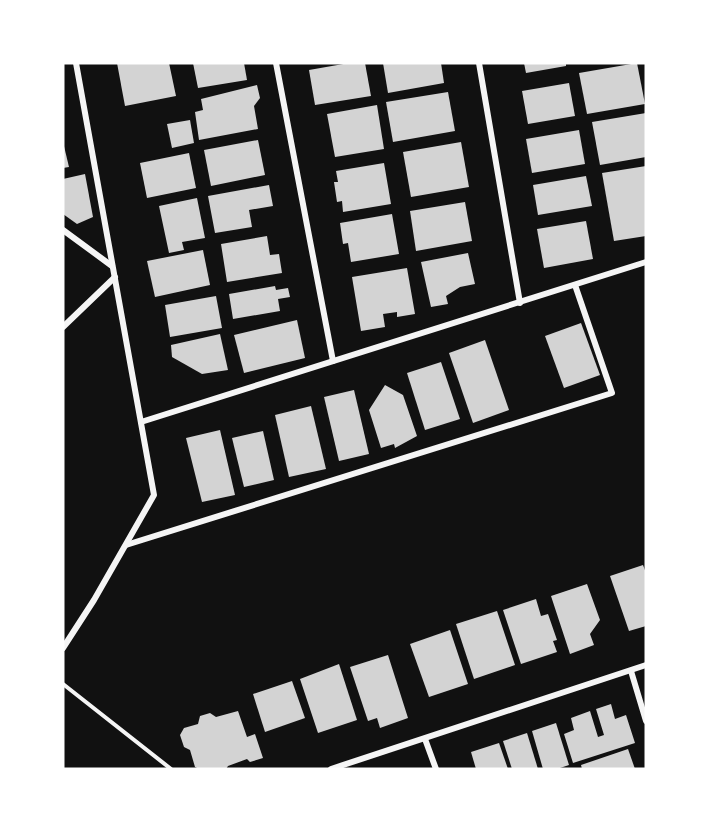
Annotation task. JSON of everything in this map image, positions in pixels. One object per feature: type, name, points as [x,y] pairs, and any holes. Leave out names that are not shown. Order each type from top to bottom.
[{"type":"street","points":[[63,648],[153,495],[76,63]]},
{"type":"street","points":[[276,63],[333,361]]},
{"type":"street","points":[[479,63],[520,303]]},
{"type":"street","points":[[63,230],[113,267]]},
{"type":"street","points":[[141,422],[646,262]]},
{"type":"street","points":[[63,327],[115,277]]},
{"type":"street","points":[[126,544],[612,393],[575,285]]},
{"type":"street","points":[[331,769],[646,665]]},
{"type":"street","points":[[631,671],[646,721]]},
{"type":"street","points":[[425,739],[436,769]]},
{"type":"lane","points":[[63,684],[171,769]]},
{"type":"building","points":[[117,63],[169,63],[176,96],[125,106]]},
{"type":"building","points":[[193,63],[244,63],[247,80],[198,88]]},
{"type":"building","points":[[349,63],[365,63],[371,96],[315,105],[309,70]]},
{"type":"building","points":[[383,63],[441,63],[444,83],[388,93]]},
{"type":"building","points":[[524,63],[566,63],[566,66],[526,73]]},
{"type":"building","points":[[637,63],[645,104],[587,114],[579,73]]},
{"type":"building","points":[[569,83],[575,116],[528,124],[522,91]]},
{"type":"building","points":[[257,85],[260,98],[254,106],[258,129],[199,140],[195,112],[203,110],[201,99]]},
{"type":"building","points":[[448,92],[455,131],[393,142],[386,102]]},
{"type":"building","points":[[377,105],[384,149],[335,157],[327,114]]},
{"type":"building","points":[[646,113],[646,157],[600,165],[592,122]]},
{"type":"building","points":[[190,120],[194,143],[172,148],[167,124]]},
{"type":"building","points":[[579,130],[585,164],[532,173],[526,139]]},
{"type":"building","points":[[258,140],[265,175],[211,186],[204,150]]},
{"type":"building","points":[[63,142],[69,167],[63,168]]},
{"type":"building","points":[[461,142],[469,187],[411,197],[403,152]]},
{"type":"building","points":[[189,153],[196,188],[147,198],[140,163]]},
{"type":"building","points":[[384,163],[391,204],[343,212],[342,201],[337,202],[334,182],[338,182],[336,171]]},
{"type":"building","points":[[646,166],[646,236],[614,241],[602,173]]},
{"type":"building","points":[[85,174],[93,217],[77,224],[63,214],[63,179]]},
{"type":"building","points":[[586,176],[592,206],[538,215],[533,185]]},
{"type":"building","points":[[269,185],[273,206],[249,210],[252,227],[215,233],[208,196]]},
{"type":"building","points":[[197,198],[205,238],[182,242],[184,250],[169,253],[159,206]]},
{"type":"building","points":[[465,202],[472,241],[416,251],[410,211]]},
{"type":"building","points":[[392,214],[399,254],[351,262],[348,243],[343,244],[340,223]]},
{"type":"building","points":[[586,221],[593,259],[544,268],[537,229]]},
{"type":"building","points":[[267,236],[270,255],[279,254],[282,273],[227,282],[221,244]]},
{"type":"building","points":[[203,250],[210,285],[155,297],[147,261]]},
{"type":"building","points":[[468,253],[475,284],[460,287],[446,296],[448,304],[431,307],[421,262]]},
{"type":"building","points":[[407,268],[415,314],[397,317],[397,312],[383,314],[385,327],[361,331],[352,277]]},
{"type":"building","points":[[275,286],[276,290],[288,288],[290,297],[278,299],[280,311],[233,319],[229,294]]},
{"type":"building","points":[[216,296],[222,328],[170,337],[165,305]]},
{"type":"building","points":[[297,320],[305,358],[244,373],[234,335]]},
{"type":"building","points":[[581,323],[600,375],[564,388],[545,336]]},
{"type":"building","points":[[220,334],[228,370],[202,374],[172,357],[171,345]]},
{"type":"building","points":[[485,340],[509,410],[473,423],[449,353]]},
{"type":"building","points":[[441,362],[460,419],[425,430],[407,373]]},
{"type":"building","points":[[385,385],[403,395],[417,436],[395,448],[394,444],[381,448],[369,410]]},
{"type":"building","points":[[354,390],[369,454],[339,461],[324,397]]},
{"type":"building","points":[[311,406],[326,469],[289,477],[275,415]]},
{"type":"building","points":[[220,430],[235,495],[202,502],[186,438]]},
{"type":"building","points":[[263,431],[274,480],[244,487],[232,438]]},
{"type":"building","points":[[643,565],[646,573],[646,626],[629,631],[610,576]]},
{"type":"building","points":[[587,584],[600,620],[590,634],[594,645],[570,654],[551,596]]},
{"type":"building","points":[[536,599],[541,616],[548,614],[557,640],[553,641],[557,652],[521,664],[503,610]]},
{"type":"building","points":[[497,611],[515,665],[474,679],[456,624]]},
{"type":"building","points":[[450,630],[468,684],[429,697],[410,644]]},
{"type":"building","points":[[388,655],[408,718],[380,728],[377,718],[368,721],[350,667]]},
{"type":"building","points":[[339,664],[357,720],[318,733],[300,679]]},
{"type":"building","points":[[292,681],[305,718],[265,732],[253,694]]},
{"type":"building","points":[[611,704],[615,719],[626,715],[635,743],[573,763],[564,734],[574,730],[571,718],[590,711],[598,737],[604,735],[596,709]]},
{"type":"building","points":[[238,711],[247,737],[255,734],[263,758],[250,762],[247,759],[228,766],[226,769],[195,767],[190,750],[184,747],[180,735],[184,728],[198,724],[200,716],[210,713],[216,717]]},
{"type":"building","points":[[556,723],[569,765],[557,769],[543,769],[532,731]]},
{"type":"building","points":[[527,733],[538,769],[512,769],[503,741]]},
{"type":"building","points":[[499,743],[508,769],[476,769],[471,752]]},
{"type":"building","points":[[628,749],[635,769],[582,769],[581,765]]}]
